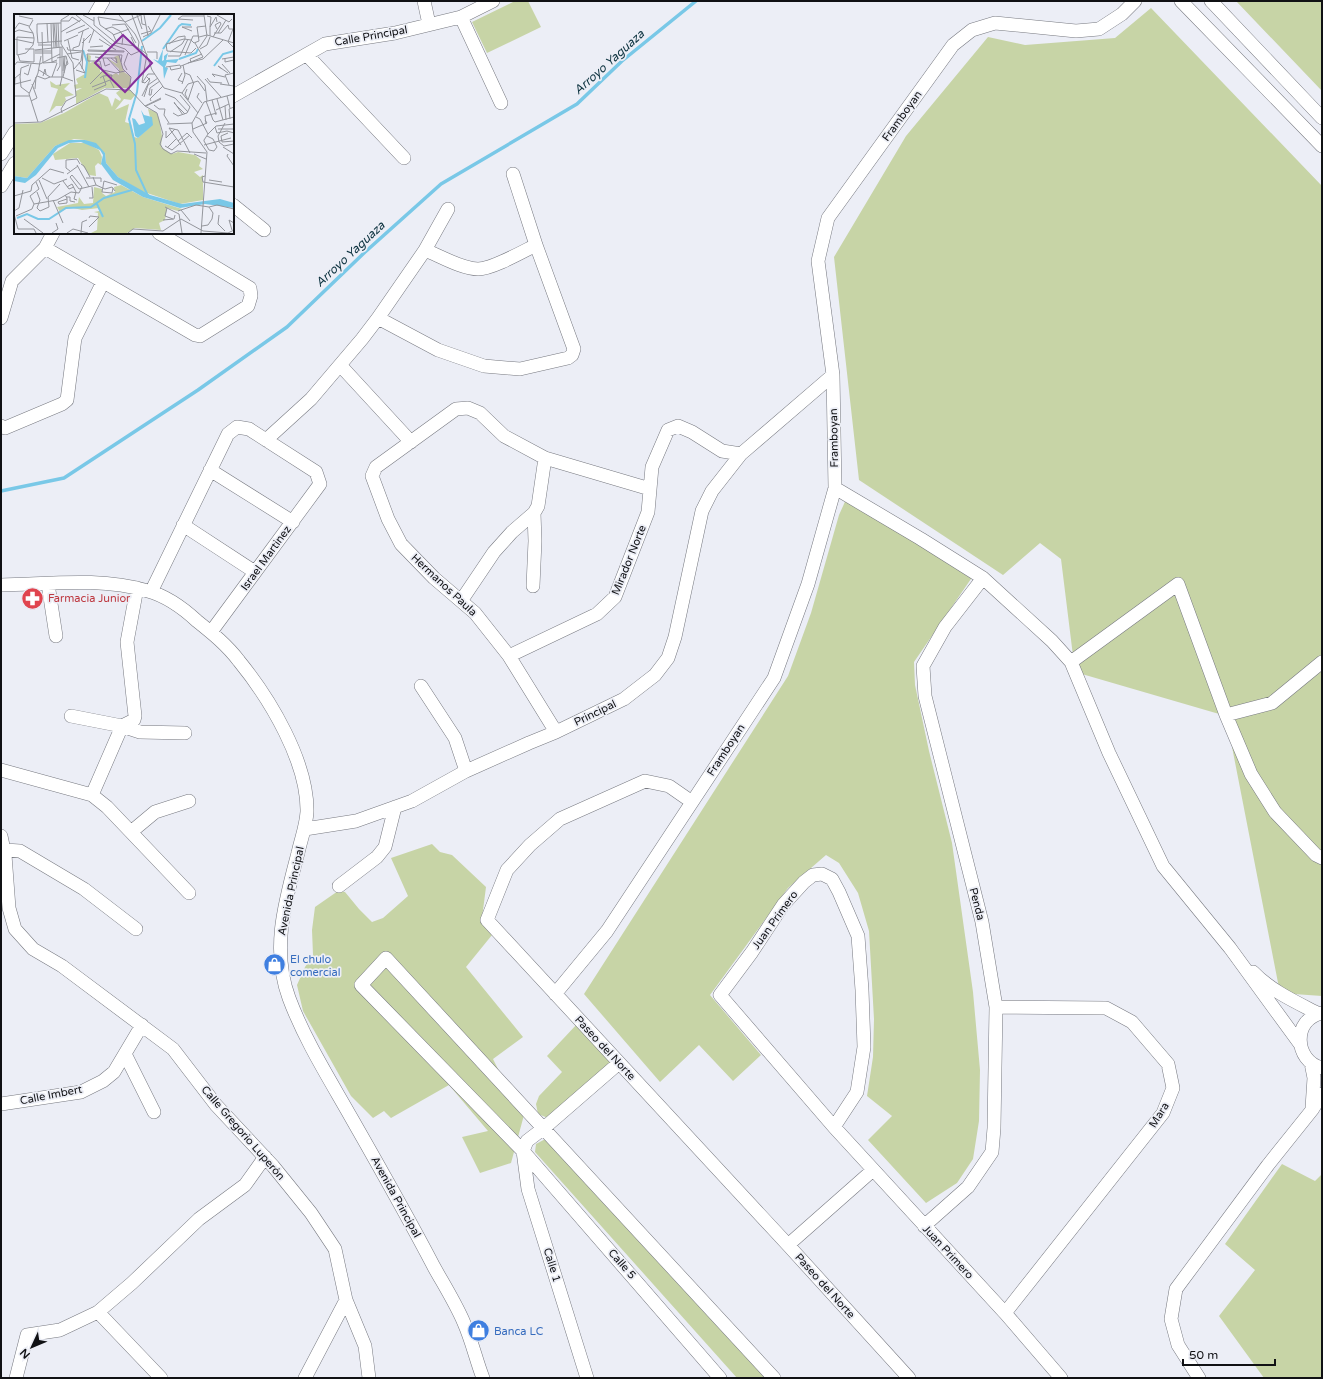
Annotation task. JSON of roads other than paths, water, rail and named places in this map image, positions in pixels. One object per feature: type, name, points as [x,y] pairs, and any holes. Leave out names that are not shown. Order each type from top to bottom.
[{"type":"street","points":[[96,14],[103,1]]},
{"type":"street","points":[[424,1],[429,24]]},
{"type":"street","name":"Calle Principal","points":[[234,95],[325,44],[395,33],[461,17],[493,1]]},
{"type":"street","name":"Framboyan","points":[[556,994],[607,931],[774,678],[808,584],[835,488],[833,375],[818,261],[828,218],[953,45],[972,30],[994,23],[1076,32],[1099,29],[1122,14],[1135,1]]},
{"type":"street","points":[[1181,1],[1322,146]]},
{"type":"street","points":[[1210,1],[1322,118]]},
{"type":"street","points":[[461,17],[501,103]]},
{"type":"street","points":[[307,55],[404,158]]},
{"type":"street","points":[[1,154],[14,134]]},
{"type":"street","points":[[1,186],[14,165]]},
{"type":"street","points":[[378,318],[438,350],[484,366],[520,369],[568,358],[572,354],[574,349],[536,245],[513,174]]},
{"type":"street","points":[[234,206],[264,230]]},
{"type":"street","points":[[151,592],[228,434],[236,427],[249,430],[266,440],[311,399],[378,318],[425,250],[448,209]]},
{"type":"street","points":[[1,318],[12,281],[45,248],[52,234]]},
{"type":"street","points":[[45,248],[195,335],[200,336],[248,306],[251,296],[250,288],[161,234]]},
{"type":"street","points":[[425,250],[464,267],[478,269],[490,266],[536,245]]},
{"type":"street","points":[[1,426],[5,428],[14,425],[62,404],[67,400],[75,338],[103,282]]},
{"type":"street","points":[[340,365],[411,442]]},
{"type":"street","name":"Principal","points":[[305,829],[356,821],[412,802],[466,771],[556,732],[624,699],[655,675],[668,658],[675,637],[702,511],[712,491],[741,454],[833,375]]},
{"type":"street","name":"Hermanos Paula","points":[[556,732],[509,656],[475,613],[434,578],[401,544],[388,520],[372,476],[376,467],[456,409],[468,408],[480,413],[504,436],[545,458],[650,489]]},
{"type":"street","name":"Mirador Norte","points":[[509,656],[597,614],[615,597],[648,512],[652,467],[668,430],[678,426],[692,432],[722,451],[741,454]]},
{"type":"street","name":"Israel Martinez","points":[[211,632],[320,484],[320,479],[316,472],[266,440]]},
{"type":"street","points":[[461,601],[494,552],[512,532],[534,513],[538,506],[545,458]]},
{"type":"street","points":[[210,470],[293,522]]},
{"type":"street","points":[[835,488],[983,578],[1052,641],[1071,662],[1109,753],[1163,866],[1230,948],[1300,1044],[1306,1058],[1317,1066],[1314,1078],[1312,1110]]},
{"type":"street","points":[[533,586],[535,541],[534,513]]},
{"type":"street","points":[[184,525],[255,572]]},
{"type":"street","name":"Penda","points":[[924,1226],[968,1187],[992,1152],[994,1128],[996,1007],[982,922],[925,696],[923,666],[945,627],[983,578]]},
{"type":"street","name":"Avenida Principal","points":[[1,584],[93,582],[137,588],[151,592],[166,599],[190,615],[211,632],[239,660],[278,718],[294,750],[304,784],[307,810],[305,829],[298,852],[280,929],[281,972],[288,995],[297,1018],[315,1054],[412,1223],[464,1323],[482,1378]]},
{"type":"street","points":[[48,584],[56,636]]},
{"type":"street","points":[[1071,662],[1178,584],[1226,716],[1251,774],[1275,812],[1316,855],[1322,858]]},
{"type":"street","points":[[92,795],[122,726],[134,720],[135,716],[127,642],[137,588]]},
{"type":"street","points":[[1226,716],[1272,703],[1322,662]]},
{"type":"street","points":[[421,686],[455,738],[466,771]]},
{"type":"street","points":[[71,716],[122,726],[140,732],[185,733]]},
{"type":"street","points":[[1,770],[92,795],[107,807],[189,892]]},
{"type":"street","name":"Paseo del Norte","points":[[692,802],[669,786],[645,780],[560,819],[530,845],[507,870],[487,920],[788,1245],[908,1378]]},
{"type":"street","points":[[131,832],[155,812],[189,801]]},
{"type":"street","points":[[339,886],[377,857],[385,847],[395,808]]},
{"type":"street","name":"Calle Gregorio Luperón","points":[[1,836],[5,850],[9,908],[15,929],[33,948],[62,966],[142,1024],[173,1049],[216,1105],[265,1156],[311,1212],[335,1249],[346,1300],[365,1346],[369,1378]]},
{"type":"street","points":[[5,850],[20,851],[84,889],[136,928]]},
{"type":"street","name":"Juan Primero","points":[[834,1127],[857,1092],[864,1047],[862,990],[858,936],[832,879],[822,874],[813,875],[804,882],[783,905],[752,952],[720,995],[834,1127],[1005,1313],[1061,1378]]},
{"type":"street","points":[[1230,948],[1259,978],[1280,993],[1320,1014]]},
{"type":"street","name":"Calle 5","points":[[544,1128],[386,958],[361,985],[523,1151],[719,1376]]},
{"type":"street","name":"Mara","points":[[996,1007],[1106,1008],[1132,1022],[1168,1064],[1173,1088],[1163,1113],[1005,1313]]},
{"type":"street","points":[[1300,1044],[1302,1029],[1306,1022],[1312,1017],[1320,1014]]},
{"type":"street","name":"Calle Imbert","points":[[1,1104],[81,1092],[103,1081],[114,1072],[142,1024]]},
{"type":"street","points":[[125,1054],[154,1112]]},
{"type":"street","points":[[523,1151],[527,1141],[619,1063]]},
{"type":"street","points":[[1199,1378],[1178,1345],[1171,1319],[1176,1289],[1268,1165],[1312,1110],[1322,1094]]},
{"type":"street","points":[[544,1128],[774,1378]]},
{"type":"street","name":"Calle 1","points":[[523,1151],[528,1189],[587,1378]]},
{"type":"street","points":[[16,1378],[27,1335],[60,1330],[98,1312],[132,1283],[199,1219],[245,1185],[265,1156]]},
{"type":"street","points":[[788,1245],[874,1170]]},
{"type":"street","points":[[305,1378],[346,1300]]},
{"type":"street","points":[[98,1312],[161,1378]]},
{"type":"street","points":[[704,1378],[719,1376]]},
{"type":"waterway","name":"Arroyo Yaguaza","points":[[1,491],[64,478],[198,390],[287,327],[364,253],[441,184],[577,104],[622,61],[696,1]]},
{"type":"place","name":"Farmacia Junior","points":[[32,598]]},
{"type":"place","name":"El chulo comercial","points":[[275,965]]},
{"type":"place","name":"Banca LC","points":[[479,1331]]}]
